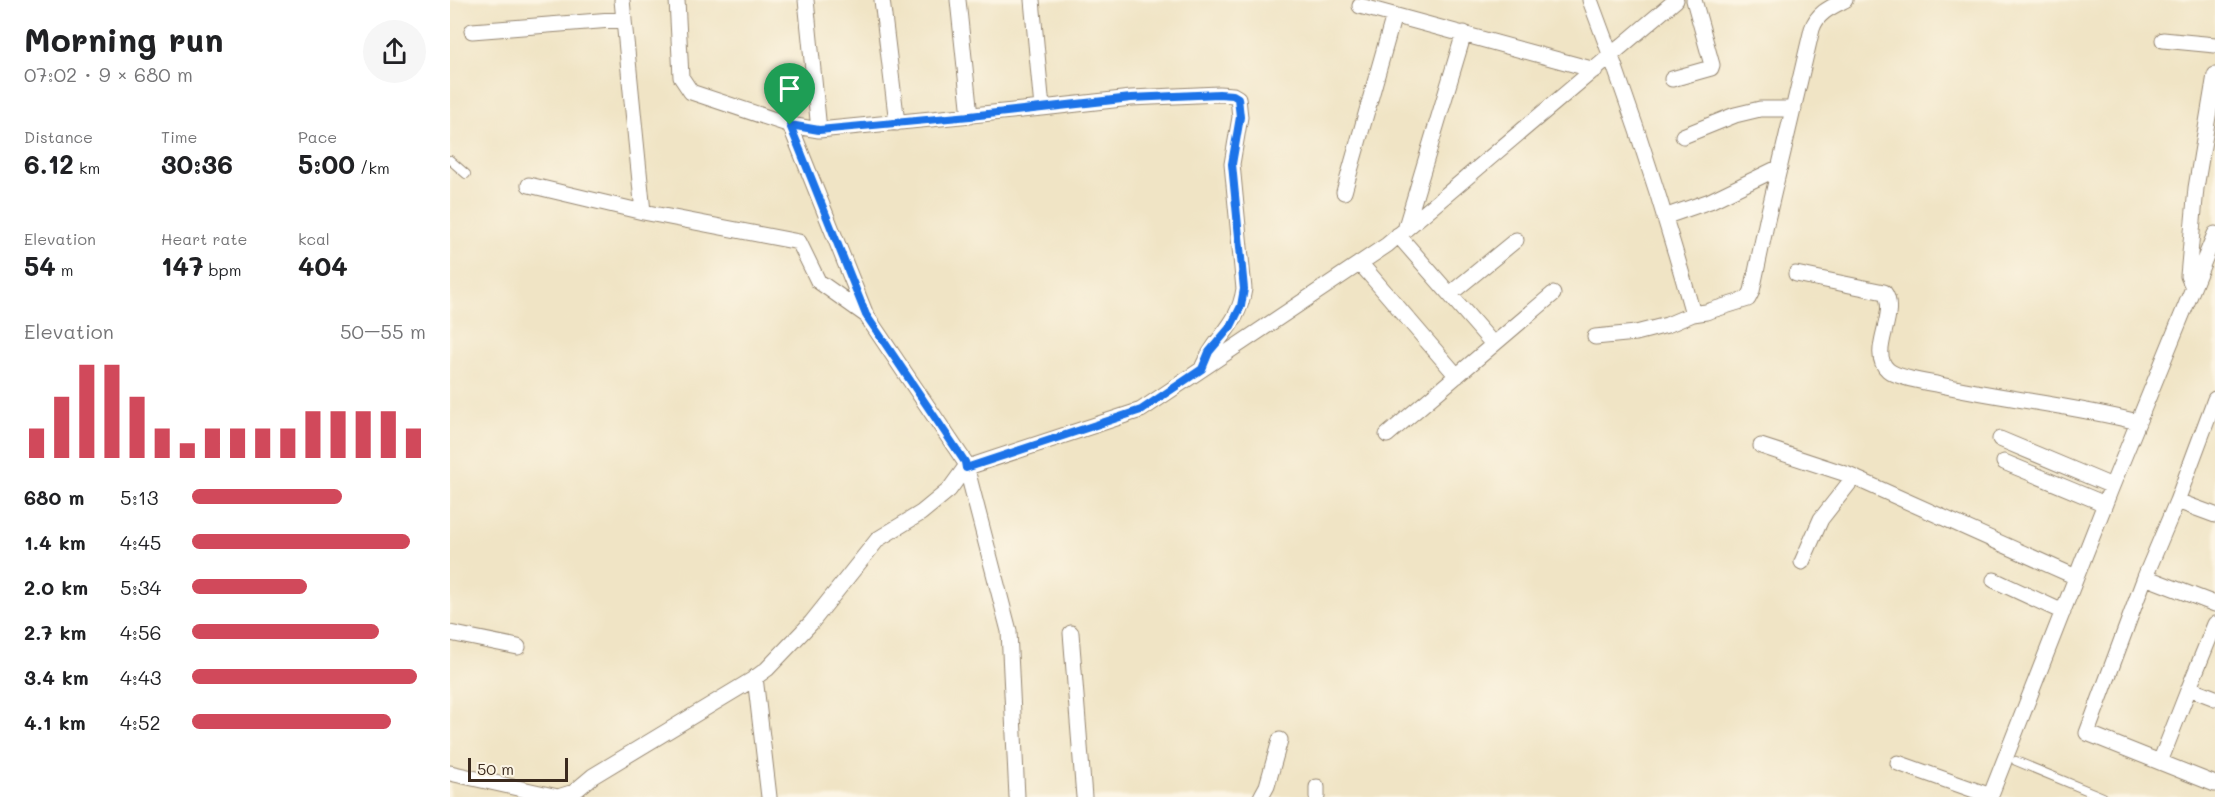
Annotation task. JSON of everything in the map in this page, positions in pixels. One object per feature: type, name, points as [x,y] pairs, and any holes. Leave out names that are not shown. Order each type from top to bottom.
[{"type":"street","points":[[622,0],[643,212]]},
{"type":"street","points":[[677,0],[681,77],[691,92],[790,125],[819,130],[1131,98],[1219,94],[1233,95],[1238,98],[1240,117],[1232,164],[1244,289],[1241,306],[1231,326],[1209,352],[1202,369]]},
{"type":"street","points":[[806,0],[819,130]]},
{"type":"street","points":[[882,0],[897,123]]},
{"type":"street","points":[[958,0],[970,116]]},
{"type":"street","points":[[1032,0],[1042,108]]},
{"type":"street","points":[[1590,0],[1611,55],[1674,246],[1693,314]]},
{"type":"street","points":[[450,773],[558,797],[574,792],[594,776],[755,678],[767,669],[811,623],[878,539],[921,513],[949,490],[966,468],[1141,410],[1401,233],[1676,0]]},
{"type":"street","points":[[1672,79],[1711,68],[1712,65],[1694,0]]},
{"type":"street","points":[[1595,337],[1636,333],[1748,299],[1752,291],[1815,20],[1828,8],[1841,1]]},
{"type":"street","points":[[1360,6],[1595,70]]},
{"type":"street","points":[[1344,192],[1394,15]]},
{"type":"street","points":[[472,31],[624,19]]},
{"type":"street","points":[[1401,233],[1464,33]]},
{"type":"street","points":[[2163,40],[2215,45]]},
{"type":"street","points":[[2193,287],[2188,276],[2196,188],[2215,75]]},
{"type":"street","points":[[1683,136],[1735,115],[1760,110],[1794,109]]},
{"type":"street","points":[[790,125],[866,315],[965,462],[1009,632],[1017,797]]},
{"type":"street","points":[[1664,217],[1710,201],[1780,167]]},
{"type":"street","points":[[529,185],[643,212],[799,242],[818,281],[866,315]]},
{"type":"street","points":[[1401,233],[1492,344]]},
{"type":"street","points":[[1898,764],[1991,796],[2112,486],[2215,234]]},
{"type":"street","points":[[1450,294],[1516,240]]},
{"type":"street","points":[[1360,263],[1457,376]]},
{"type":"street","points":[[1796,274],[1884,292],[1888,297],[1889,306],[1881,354],[1883,364],[1889,371],[1921,381],[1972,392],[2100,412],[2138,422]]},
{"type":"street","points":[[1387,435],[1553,294]]},
{"type":"street","points":[[2215,399],[2087,733],[2215,784]]},
{"type":"street","points":[[2000,439],[2112,486]]},
{"type":"street","points":[[1761,446],[1854,477],[2076,578]]},
{"type":"street","points":[[2004,462],[2105,504]]},
{"type":"street","points":[[1802,562],[1821,519],[1854,477]]},
{"type":"street","points":[[2177,501],[2215,515]]},
{"type":"street","points":[[2145,577],[2215,604]]},
{"type":"street","points":[[1994,580],[2063,612]]},
{"type":"street","points":[[2160,762],[2215,624]]},
{"type":"street","points":[[450,633],[518,646]]},
{"type":"street","points":[[1071,633],[1084,797]]},
{"type":"street","points":[[755,678],[769,797]]},
{"type":"street","points":[[2189,688],[2215,698]]},
{"type":"street","points":[[1261,797],[1267,786],[1280,741]]},
{"type":"lane","points":[[450,160],[466,174]]},
{"type":"lane","points":[[2016,761],[2103,797]]},
{"type":"route","points":[[1233,95],[1238,98],[1240,106],[1232,164],[1244,289],[1241,306],[1231,326],[1209,352],[1202,369],[1141,410],[1014,454],[966,468],[965,462],[866,315],[790,125],[819,130],[1131,98],[1233,95]]}]
